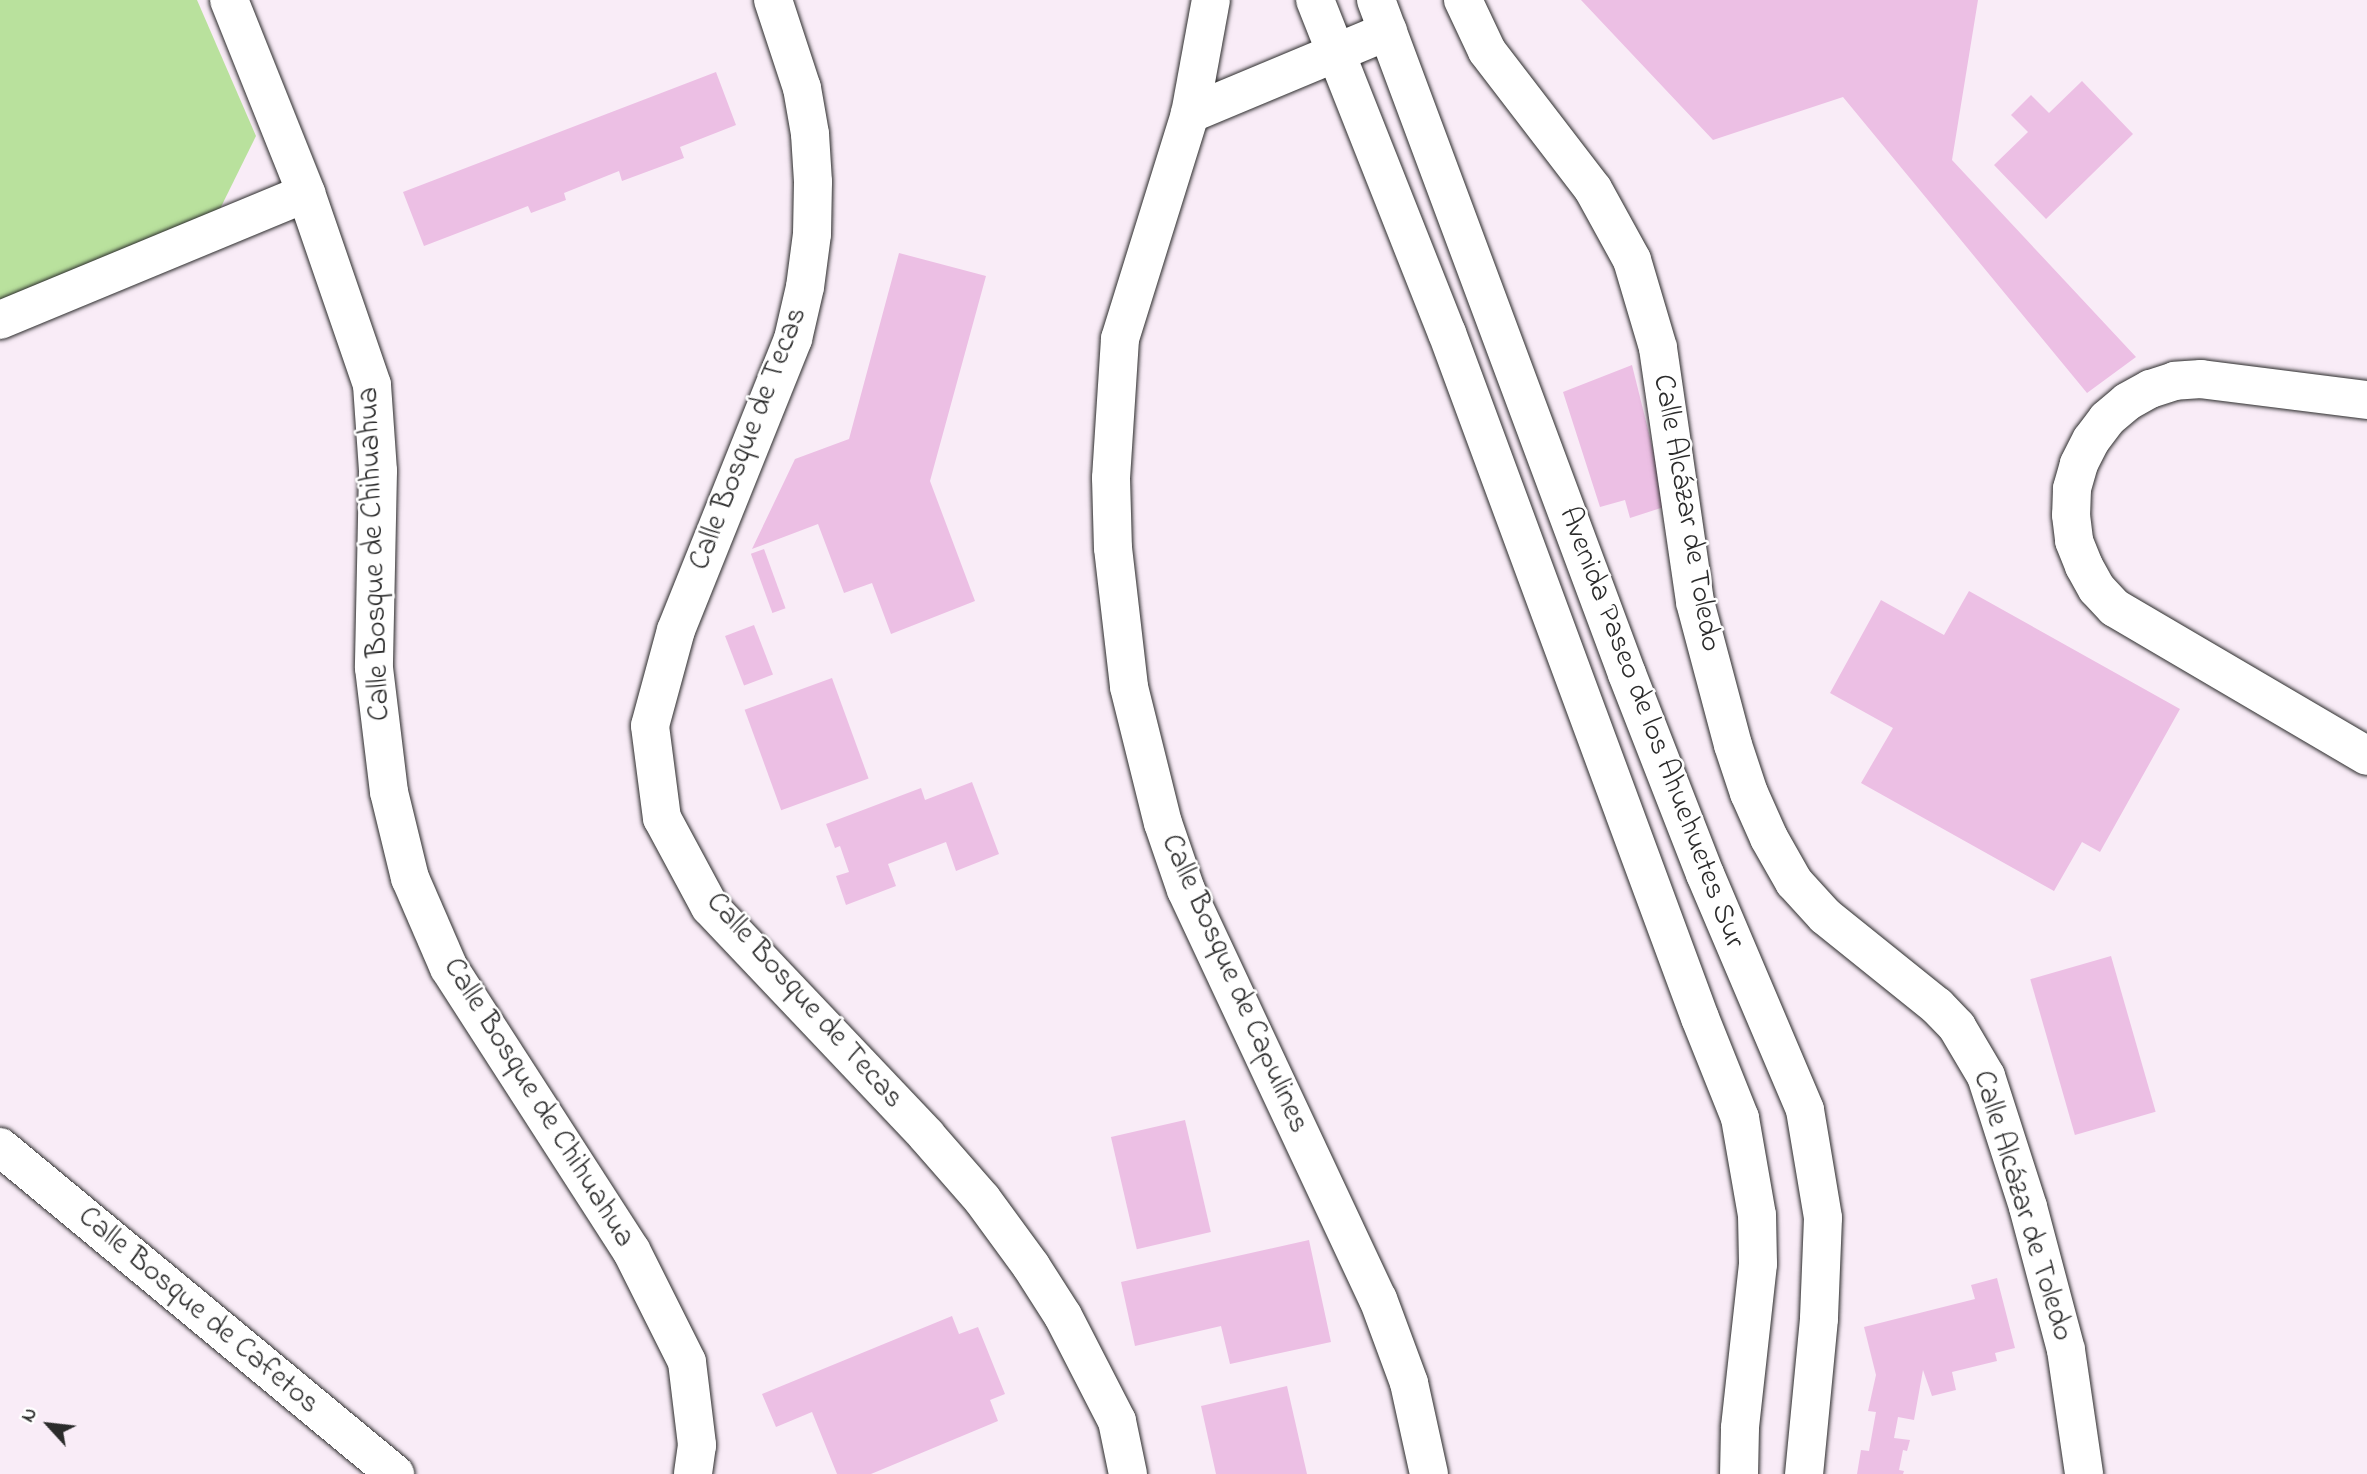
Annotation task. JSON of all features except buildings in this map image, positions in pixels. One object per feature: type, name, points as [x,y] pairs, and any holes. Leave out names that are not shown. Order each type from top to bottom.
[{"type":"street","name":"Calle Bosque de Chihuahua","points":[[229,0],[306,193],[372,385],[378,471],[374,668],[389,792],[410,878],[449,968],[631,1250],[687,1362],[697,1445],[692,1474]]},
{"type":"street","name":"Calle Bosque de Tecas","points":[[773,0],[802,88],[810,134],[812,234],[805,287],[793,339],[676,630],[650,726],[662,818],[710,906],[934,1144],[982,1199],[1031,1266],[1092,1368],[1118,1421],[1128,1474]]},
{"type":"street","name":"Calle Bosque de Capulines","points":[[1211,0],[1190,114],[1120,339],[1111,492],[1119,617],[1129,687],[1160,812],[1186,890],[1378,1299],[1409,1383],[1429,1474]]},
{"type":"street","name":"Avenida Paseo de los Ahuehuetes Sur","points":[[1315,0],[1447,333],[1740,1118],[1758,1215],[1758,1264],[1740,1428],[1739,1474]]},
{"type":"street","name":"Calle Alcázar de Toledo","points":[[1463,0],[1487,51],[1593,189],[1632,260],[1658,348],[1695,602],[1733,746],[1749,793],[1769,838],[1794,882],[1825,916],[1937,1006],[1957,1027],[1986,1076],[2028,1207],[2066,1350],[2084,1474]]},
{"type":"street","points":[[1190,114],[1335,53],[1382,16]]},
{"type":"street","name":"Avenida Paseo de los Ahuehuetes Sur","points":[[1382,16],[1578,545],[1705,874],[1805,1110],[1823,1218],[1819,1319],[1804,1474]]},
{"type":"street","points":[[0,320],[306,193]]},
{"type":"street","points":[[2367,400],[2201,379],[2150,389],[2127,402],[2107,419],[2091,440],[2079,464],[2072,489],[2071,515],[2074,541],[2084,566],[2098,589],[2115,608],[2367,756]]},
{"type":"street","points":[[1655,896],[1705,874]]},
{"type":"street","name":"Calle Bosque de Cafetos","points":[[0,1147],[395,1474]]},
{"type":"green space","points":[[0,0],[197,0],[256,136],[217,215],[0,305]]}]
